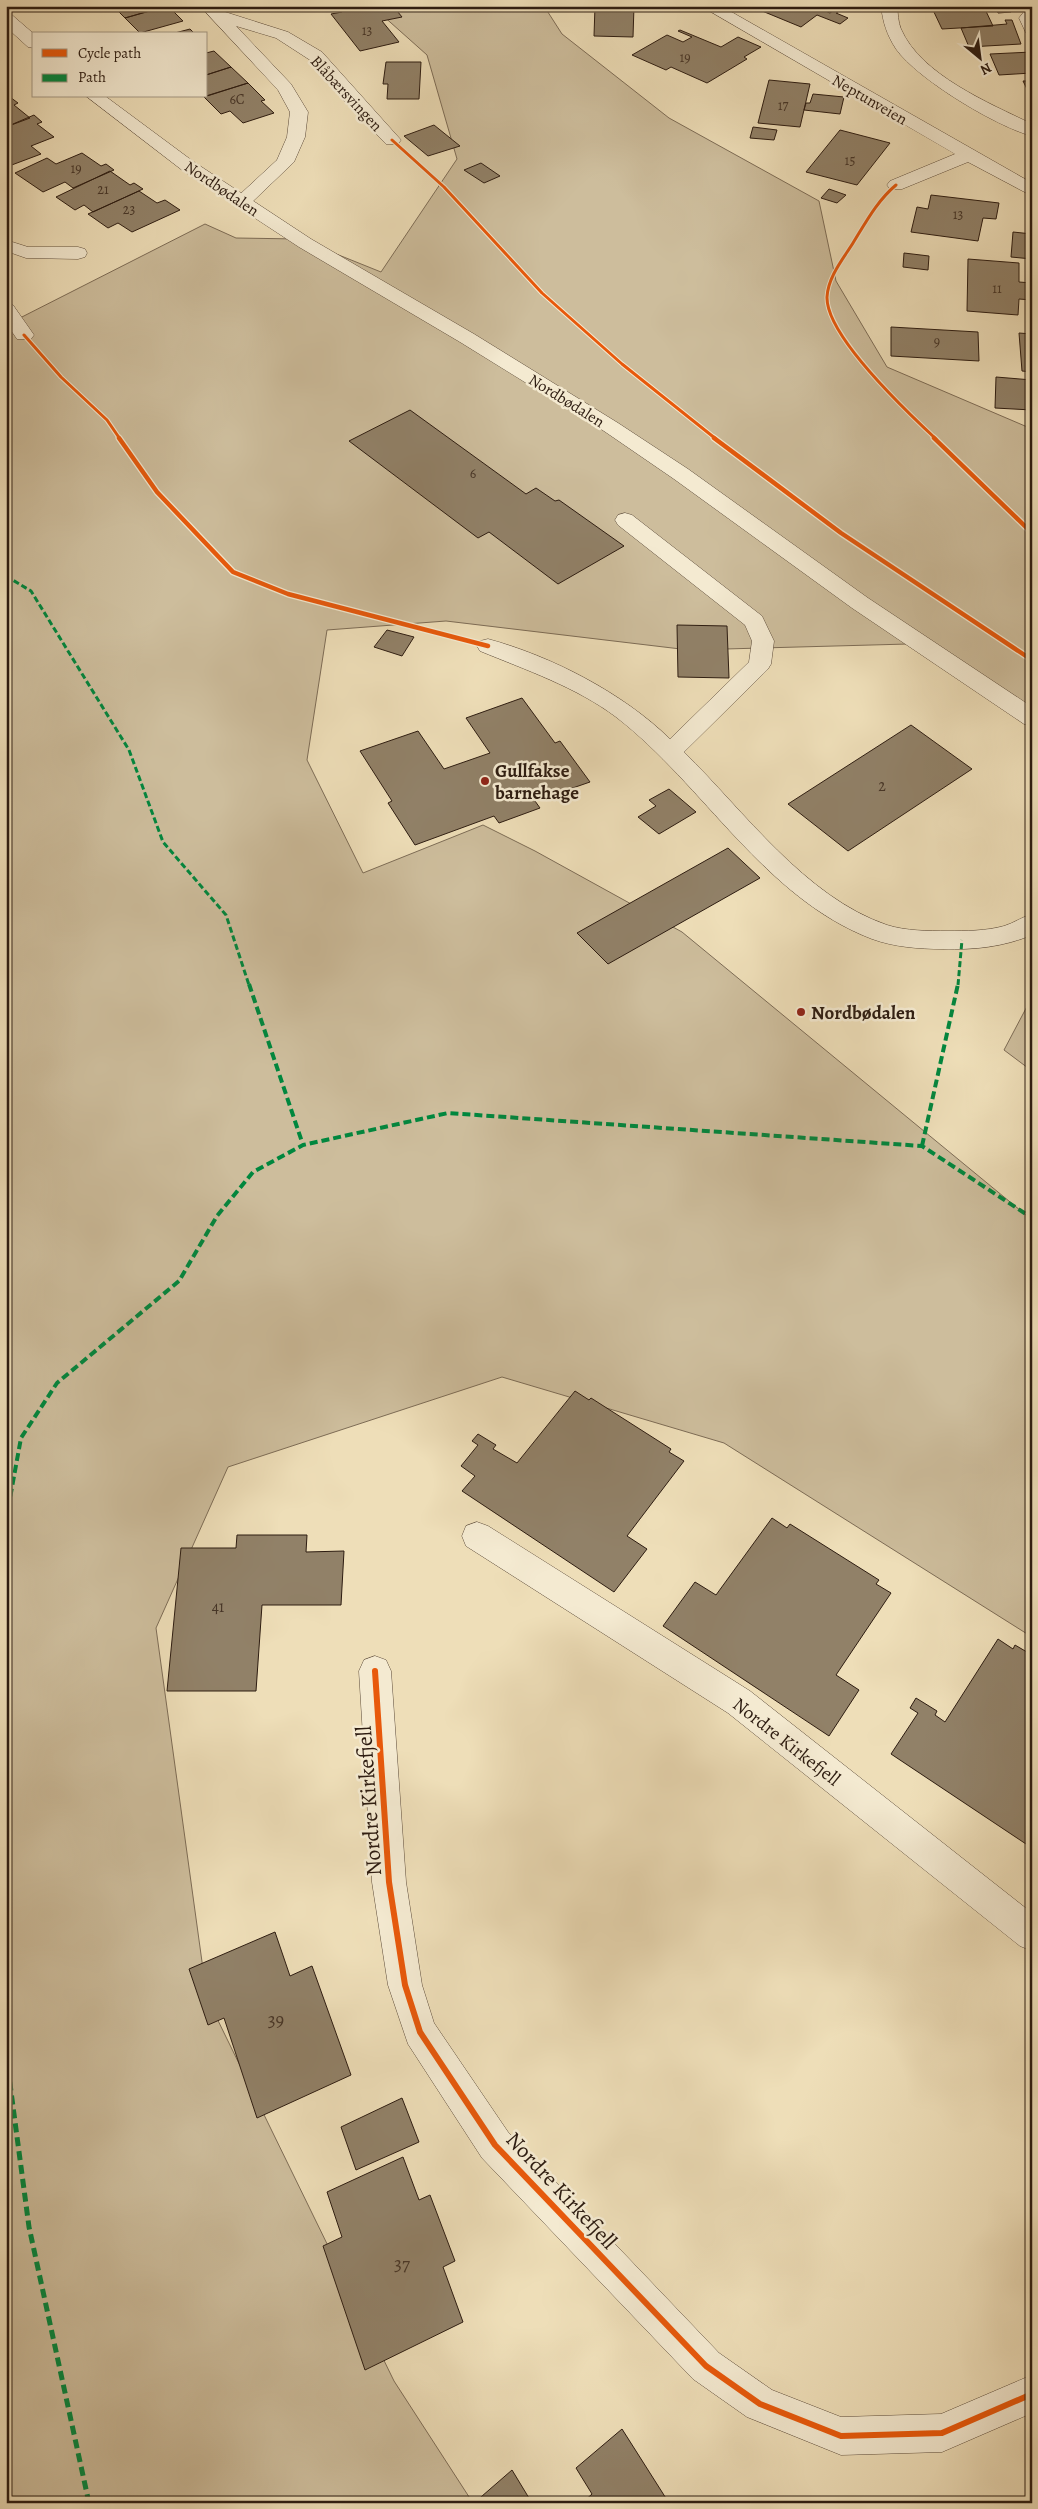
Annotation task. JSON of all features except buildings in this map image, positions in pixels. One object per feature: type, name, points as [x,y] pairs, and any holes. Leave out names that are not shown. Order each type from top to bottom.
[{"type":"street","name":"Neptunveien","points":[[709,6],[967,156],[1032,191]]},
{"type":"street","points":[[890,6],[888,19],[901,44],[928,73],[966,98],[1032,131]]},
{"type":"street","name":"Blåbærsvingen","points":[[212,10],[282,36],[316,56],[354,101],[392,140]]},
{"type":"street","name":"Blåbærsvingen","points":[[212,10],[285,88],[298,112],[296,137],[285,162],[242,202]]},
{"type":"street","points":[[1032,12],[1027,18],[1032,30]]},
{"type":"street","points":[[6,18],[32,41]]},
{"type":"street","name":"Nordbødalen","points":[[97,98],[138,131],[305,243],[468,338],[611,427],[681,474],[860,603],[1032,718]]},
{"type":"street","points":[[896,185],[967,156]]},
{"type":"street","points":[[6,245],[26,252],[78,253]]},
{"type":"street","points":[[6,309],[15,332]]},
{"type":"street","points":[[625,520],[754,621],[763,641],[760,664],[670,752]]},
{"type":"street","points":[[488,646],[559,676],[625,713],[670,752],[788,873],[840,914],[882,932],[930,940],[989,939],[1026,928],[1032,923]]},
{"type":"street","name":"Nordre Kirkefjell","points":[[477,1536],[739,1702],[1032,1934]]},
{"type":"street","name":"Nordre Kirkefjell","points":[[375,1671],[389,1882],[405,1985],[420,2032],[495,2145],[706,2366],[760,2404],[841,2436],[942,2433],[1032,2394]]},
{"type":"shaded area","points":[[372,6],[544,6],[562,34],[669,118],[819,201],[836,281],[887,367],[1032,429],[1032,707],[908,644],[689,650],[446,621],[327,630],[307,760],[363,873],[483,825],[535,851],[682,932],[1032,1220],[1032,1637],[724,1443],[502,1377],[228,1467],[156,1628],[207,1998],[394,2381],[473,2503],[6,2503],[6,336],[14,321],[205,224],[236,238],[299,239],[381,272],[457,159],[427,55]]},
{"type":"shaded area","points":[[1032,997],[1032,1071],[1004,1050]]},
{"type":"marked path","points":[[6,576],[31,591],[129,750],[163,842],[226,915],[303,1145]]},
{"type":"marked path","points":[[922,1146],[958,987],[962,940]]},
{"type":"marked path","points":[[6,1520],[21,1438],[57,1383],[179,1281],[217,1216],[253,1172],[303,1145],[448,1113],[922,1146],[1032,1218]]},
{"type":"marked path","points":[[6,2054],[29,2227],[89,2503]]},
{"type":"cycle path","points":[[392,140],[444,187],[542,293],[622,364],[754,470],[841,533],[1032,660]]},
{"type":"cycle path","points":[[896,185],[883,196],[833,275],[827,296],[830,317],[847,344],[915,419],[1032,533]]},
{"type":"cycle path","points":[[24,335],[61,377],[107,420],[157,492],[233,572],[288,594],[488,646]]},
{"type":"cycle path","points":[[375,1671],[389,1882],[405,1985],[420,2032],[495,2145],[706,2366],[760,2404],[841,2436],[942,2433],[1032,2394]]},
{"type":"place","name":"Gullfakse barnehage","points":[[485,781]]},
{"type":"place","name":"Nordbødalen","points":[[801,1012]]}]
